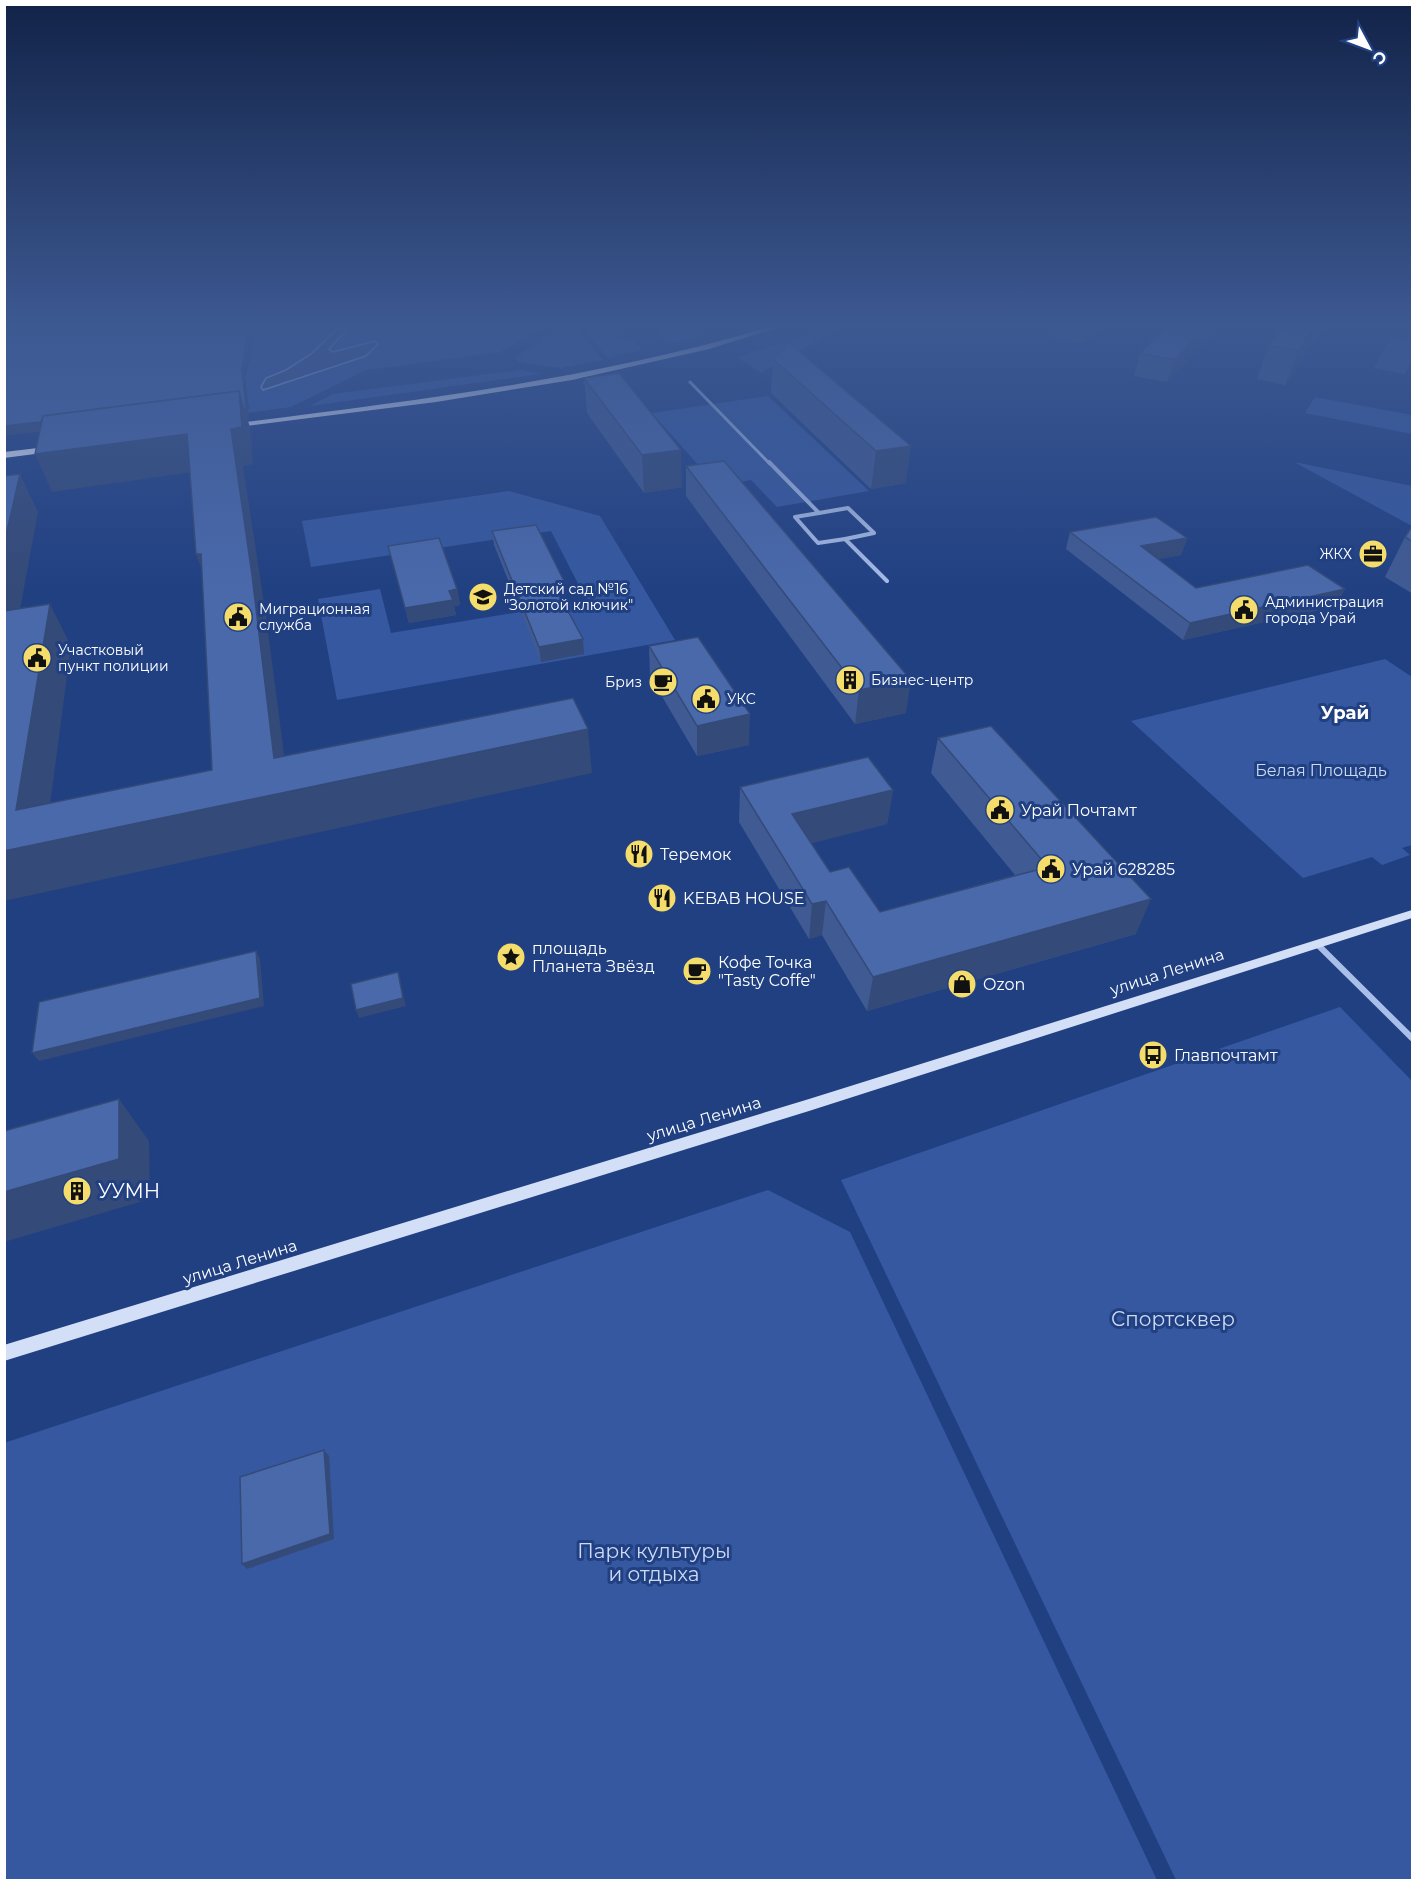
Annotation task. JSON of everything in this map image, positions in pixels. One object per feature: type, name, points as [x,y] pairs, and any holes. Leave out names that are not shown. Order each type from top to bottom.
[{"type":"main road","points":[[222,428],[313,416]]},
{"type":"main road","points":[[4,455],[63,448]]},
{"type":"main road","name":"улица Ленина","points":[[4,1353],[809,1105],[1413,914]]},
{"type":"street","points":[[723,416],[819,513]]},
{"type":"street","points":[[848,508],[874,533],[818,543],[795,517],[819,513],[848,508]]},
{"type":"street","points":[[845,539],[888,582]]},
{"type":"street","points":[[1317,944],[1413,1038]]},
{"type":"green space","points":[[185,416],[224,416],[164,424],[157,419]]},
{"type":"green space","points":[[655,416],[789,416],[869,491],[777,507],[751,480],[717,486]]},
{"type":"green space","points":[[1320,416],[1412,416],[1412,434]]},
{"type":"green space","points":[[1294,462],[1412,486],[1412,526]]},
{"type":"green space","name":"Детский сад №16 \"Золотой ключик\"","points":[[509,491],[600,516],[675,640],[337,700],[318,599],[380,589],[391,633],[587,601],[551,531],[311,567],[302,521]]},
{"type":"green space","name":"Белая Площадь","points":[[1385,659],[1412,677],[1412,845],[1402,848],[1410,855],[1382,865],[1372,857],[1303,878],[1131,721]]},
{"type":"green space","name":"Спортсквер","points":[[1340,1007],[1412,1081],[1412,1880],[1176,1880],[841,1180]]},
{"type":"green space","name":"Парк культуры и отдыха","points":[[768,1190],[850,1232],[1157,1880],[5,1880],[4,1443]]},
{"type":"building","points":[[4,416],[43,416],[41,422],[4,426]]},
{"type":"building","points":[[43,416],[241,416],[242,427],[231,429],[252,575],[274,758],[573,698],[588,729],[4,851],[4,611],[50,604],[16,810],[212,770],[201,554],[196,554],[187,434],[35,454]]},
{"type":"building","points":[[613,416],[654,416],[681,450],[642,455]]},
{"type":"building","points":[[837,416],[875,416],[911,446],[876,451]]},
{"type":"building","points":[[724,461],[911,680],[859,690],[686,466]]},
{"type":"building","points":[[20,474],[4,544],[4,476]]},
{"type":"building","points":[[1156,517],[1187,538],[1141,546],[1196,588],[1308,565],[1345,589],[1190,623],[1070,532]]},
{"type":"building","points":[[536,525],[565,583],[554,585],[583,639],[539,647],[492,531]]},
{"type":"building","points":[[1413,525],[1413,542],[1405,537]]},
{"type":"building","points":[[439,538],[457,589],[449,591],[453,600],[405,608],[388,546]]},
{"type":"building","points":[[698,637],[750,714],[697,726],[649,646]]},
{"type":"building","points":[[991,726],[1151,899],[873,977],[826,901],[812,904],[740,787],[868,757],[893,790],[792,814],[830,872],[849,867],[880,912],[1048,867],[938,738]]},
{"type":"building","points":[[256,951],[260,998],[32,1053],[39,1002]]},
{"type":"building","points":[[398,972],[403,998],[356,1010],[351,984]]},
{"type":"building","points":[[119,1099],[119,1159],[4,1192],[4,1131]]},
{"type":"building","points":[[324,1450],[330,1534],[242,1564],[240,1477]]},
{"type":"place","name":"ЖКХ","points":[[1373,554]]},
{"type":"place","name":"Детский сад №16 \"Золотой ключик\"","points":[[483,597]]},
{"type":"place","name":"Администрация города Урай","points":[[1244,610]]},
{"type":"place","name":"Миграционная служба","points":[[238,617]]},
{"type":"place","name":"Участковый пункт полиции","points":[[37,658]]},
{"type":"place","name":"Бизнес-центр","points":[[850,680]]},
{"type":"place","name":"Бриз","points":[[663,682]]},
{"type":"place","name":"УКС","points":[[706,699]]},
{"type":"place","name":"Урай Почтамт","points":[[1000,810]]},
{"type":"place","name":"Теремок","points":[[639,854]]},
{"type":"place","name":"Урай 628285","points":[[1051,869]]},
{"type":"place","name":"KEBAB HOUSE","points":[[662,898]]},
{"type":"place","name":"площадь Планета Звёзд","points":[[511,957]]},
{"type":"place","name":"Кофе Точка \"Tasty Coffe\"","points":[[697,971]]},
{"type":"place","name":"Ozon","points":[[962,984]]},
{"type":"place","name":"Главпочтамт","points":[[1153,1055]]},
{"type":"place","name":"УУМН","points":[[77,1191]]},
{"type":"district","name":"Урай","points":[[1345,713]]}]
